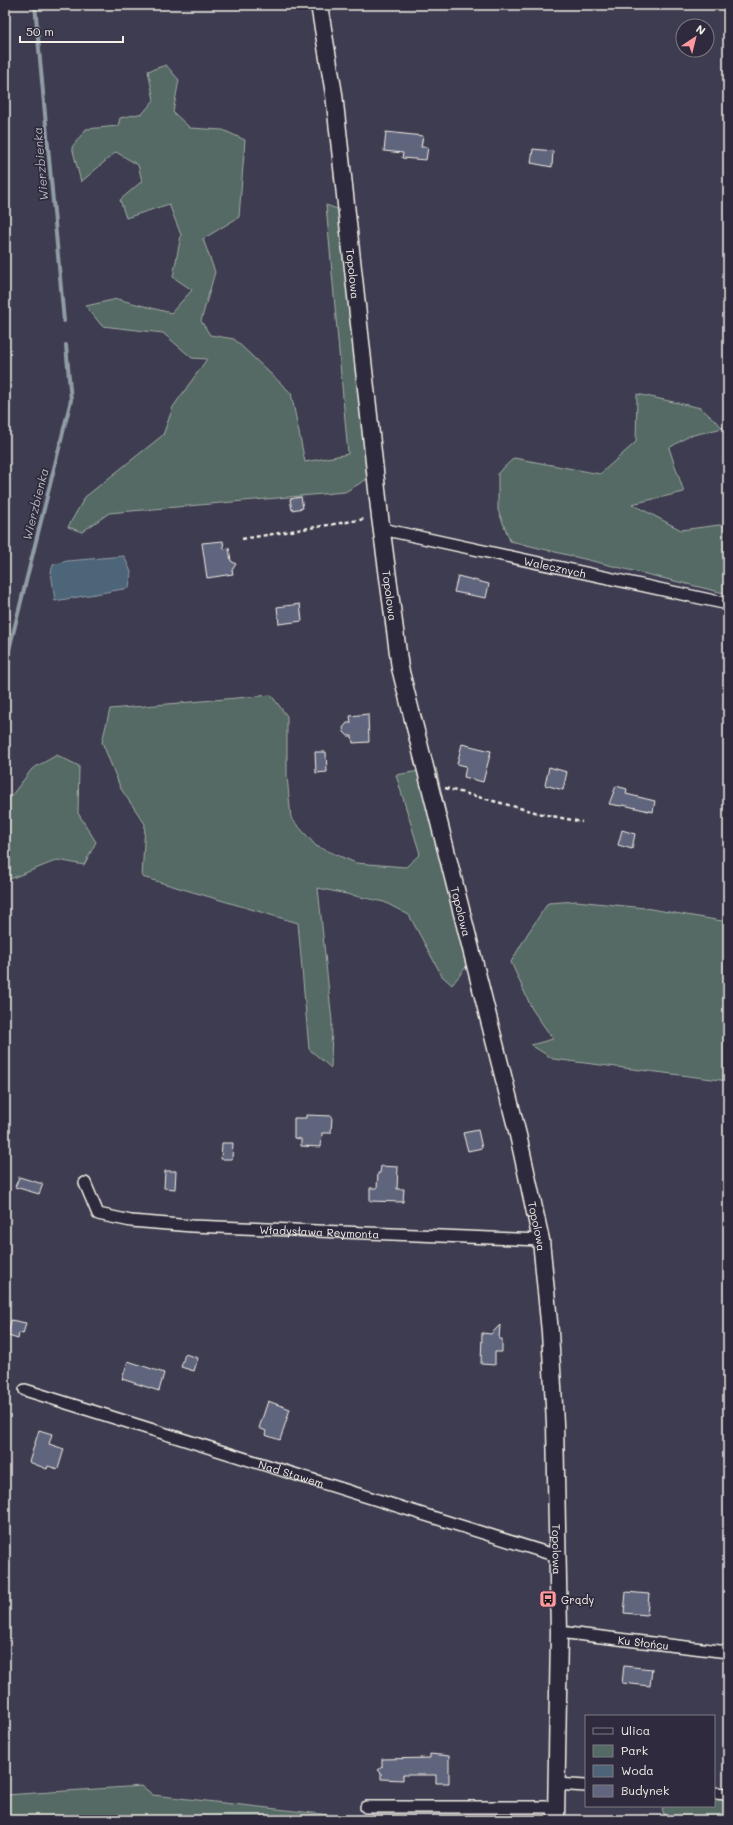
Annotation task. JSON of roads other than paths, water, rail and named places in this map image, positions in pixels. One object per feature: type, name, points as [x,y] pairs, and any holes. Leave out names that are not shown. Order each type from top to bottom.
[{"type":"street","name":"Topolowa","points":[[319,5],[334,94],[381,523],[400,668],[518,1135],[541,1240],[550,1332],[552,1370],[557,1556],[558,1632],[556,1814]]},
{"type":"street","name":"Walecznych","points":[[381,523],[728,604]]},
{"type":"street","name":"Władysława Reymonta","points":[[85,1183],[98,1214],[131,1221],[192,1226],[541,1240]]},
{"type":"street","name":"Nad Stawem","points":[[26,1390],[557,1556]]},
{"type":"street","name":"Ku Słońcu","points":[[558,1632],[728,1652]]},
{"type":"street","points":[[556,1784],[585,1786]]},
{"type":"street","points":[[715,1792],[728,1794]]},
{"type":"street","points":[[366,1807],[556,1814]]},
{"type":"water","points":[[124,556],[131,572],[129,588],[55,601],[51,572],[53,565],[67,561]]},
{"type":"waterway","name":"Wierzbienka","points":[[35,5],[64,321]]},
{"type":"waterway","name":"Wierzbienka","points":[[5,666],[71,400],[66,345]]},
{"type":"place","name":"Grądy","points":[[548,1599]]}]
